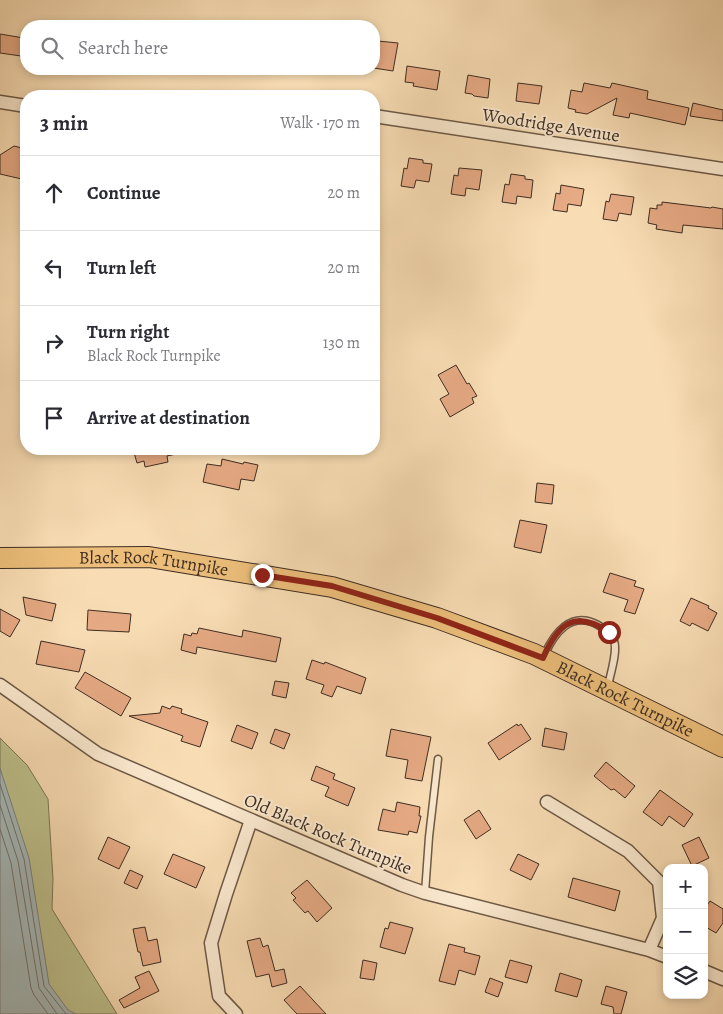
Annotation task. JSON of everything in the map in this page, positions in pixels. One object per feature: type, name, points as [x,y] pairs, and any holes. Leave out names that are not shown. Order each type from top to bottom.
[{"type":"main road","name":"Black Rock Turnpike","points":[[0,558],[149,557],[332,586],[437,618],[543,658],[723,747]]},
{"type":"street","points":[[0,102],[20,105]]},
{"type":"street","name":"Woodridge Avenue","points":[[380,117],[723,169]]},
{"type":"street","name":"Old Black Rock Turnpike","points":[[0,685],[98,754],[402,885],[425,893],[649,950],[663,955]]},
{"type":"street","points":[[546,802],[628,851],[659,882],[663,918],[649,950]]},
{"type":"street","points":[[236,1014],[220,996],[212,943],[251,820]]},
{"type":"street","points":[[708,973],[723,979]]},
{"type":"lane","points":[[543,658],[552,639],[564,627],[577,620],[589,621],[599,625],[609,632],[615,641],[608,690]]},
{"type":"lane","points":[[425,893],[428,838],[438,759]]},
{"type":"green space","points":[[0,738],[27,765],[48,799],[53,879],[52,909],[117,1014],[0,1014]]},
{"type":"water","points":[[0,768],[29,858],[49,984],[68,1010],[76,1014],[0,1014]]},
{"type":"building","points":[[0,34],[20,37],[20,56],[0,53]]},
{"type":"building","points":[[380,41],[398,43],[393,71],[380,69]]},
{"type":"building","points":[[407,66],[440,71],[437,90],[413,86],[414,83],[405,82]]},
{"type":"building","points":[[468,75],[490,79],[488,98],[465,93]]},
{"type":"building","points":[[518,83],[542,86],[539,104],[516,101]]},
{"type":"building","points":[[584,83],[610,88],[612,83],[648,91],[647,99],[689,108],[685,125],[630,113],[629,118],[613,115],[617,98],[587,114],[575,112],[576,110],[568,108],[571,90],[582,92]]},
{"type":"building","points":[[693,103],[723,110],[723,121],[690,116]]},
{"type":"building","points":[[14,146],[20,148],[20,179],[0,174],[0,155]]},
{"type":"building","points":[[409,158],[423,160],[423,163],[432,164],[429,182],[416,180],[414,188],[401,186],[404,168],[407,169]]},
{"type":"building","points":[[459,168],[482,170],[479,190],[466,188],[465,196],[451,194],[454,175],[458,176]]},
{"type":"building","points":[[511,174],[525,176],[525,179],[533,180],[531,198],[517,196],[516,204],[502,202],[505,184],[509,185]]},
{"type":"building","points":[[561,185],[584,189],[581,206],[568,204],[567,212],[553,210],[556,193],[560,194]]},
{"type":"building","points":[[611,194],[634,197],[631,215],[619,213],[617,221],[603,219],[606,201],[609,202]]},
{"type":"building","points":[[662,202],[723,209],[723,229],[683,225],[682,233],[656,229],[657,225],[648,223],[650,208],[657,209],[657,205],[662,205]]},
{"type":"building","points":[[456,365],[467,384],[469,383],[477,396],[472,398],[474,403],[450,417],[440,399],[449,394],[438,375]]},
{"type":"building","points":[[135,455],[172,455],[167,456],[168,462],[145,467],[144,461],[137,463]]},
{"type":"building","points":[[222,459],[258,465],[254,481],[241,479],[239,490],[203,482],[207,464],[221,466]]},
{"type":"building","points":[[537,483],[554,485],[552,504],[535,502]]},
{"type":"building","points":[[520,520],[547,525],[541,553],[514,547]]},
{"type":"building","points":[[610,573],[636,581],[634,586],[644,589],[635,614],[624,611],[628,600],[603,592]]},
{"type":"building","points":[[23,597],[56,604],[52,621],[26,615]]},
{"type":"building","points":[[691,598],[709,606],[708,608],[717,613],[708,631],[692,623],[690,626],[680,621]]},
{"type":"building","points":[[0,609],[20,620],[10,637],[0,631]]},
{"type":"building","points":[[88,610],[131,614],[129,632],[87,630]]},
{"type":"building","points":[[199,628],[242,637],[243,630],[281,638],[276,662],[197,647],[196,654],[181,650],[184,634],[191,636],[192,633],[197,634]]},
{"type":"building","points":[[41,641],[85,650],[79,672],[36,664]]},
{"type":"building","points":[[312,660],[324,664],[325,662],[366,678],[361,694],[337,686],[332,697],[321,693],[324,685],[306,679]]},
{"type":"building","points":[[85,672],[131,698],[121,716],[75,688]]},
{"type":"building","points":[[275,681],[289,683],[286,698],[272,695]]},
{"type":"building","points":[[162,706],[170,709],[172,706],[182,709],[181,713],[208,722],[200,747],[181,741],[183,736],[129,716],[160,713]]},
{"type":"building","points":[[517,724],[518,726],[521,724],[531,739],[499,760],[488,743]]},
{"type":"building","points":[[237,725],[258,733],[252,749],[231,741]]},
{"type":"building","points":[[545,728],[567,733],[564,750],[542,746]]},
{"type":"building","points":[[275,729],[290,734],[284,749],[270,743]]},
{"type":"building","points":[[391,729],[431,737],[422,781],[405,778],[408,760],[386,756]]},
{"type":"building","points":[[606,762],[635,786],[625,798],[614,789],[611,790],[594,776]]},
{"type":"building","points":[[316,766],[335,774],[333,779],[355,788],[348,806],[325,796],[329,787],[311,780]]},
{"type":"building","points":[[660,790],[693,814],[684,827],[669,816],[662,826],[643,812]]},
{"type":"building","points":[[397,802],[420,807],[419,816],[421,816],[417,833],[409,831],[408,835],[378,830],[383,809],[395,812]]},
{"type":"building","points":[[479,810],[491,829],[476,839],[464,820]]},
{"type":"building","points":[[108,837],[130,847],[119,869],[98,859]]},
{"type":"building","points":[[699,837],[709,858],[696,864],[691,864],[682,845]]},
{"type":"building","points":[[173,854],[205,867],[196,888],[164,874]]},
{"type":"building","points":[[518,854],[539,864],[531,880],[510,870]]},
{"type":"building","points":[[130,870],[143,876],[137,889],[124,883]]},
{"type":"building","points":[[573,878],[620,891],[615,911],[568,897]]},
{"type":"building","points":[[307,880],[332,908],[317,922],[308,911],[305,913],[293,900],[296,898],[291,893]]},
{"type":"building","points":[[710,901],[723,909],[723,923],[716,933],[708,928],[708,904]]},
{"type":"building","points":[[390,922],[413,928],[405,954],[380,947],[385,928],[388,929]]},
{"type":"building","points":[[145,927],[148,941],[157,939],[161,962],[143,966],[133,929]]},
{"type":"building","points":[[260,938],[263,947],[268,945],[275,971],[284,969],[287,983],[272,987],[269,974],[256,977],[247,941]]},
{"type":"building","points":[[449,944],[465,948],[464,952],[480,956],[475,975],[459,970],[455,985],[439,981]]},
{"type":"building","points":[[363,960],[377,963],[374,980],[360,978]]},
{"type":"building","points":[[510,960],[532,966],[527,983],[505,977]]},
{"type":"building","points":[[149,971],[159,991],[124,1008],[119,1000],[140,988],[135,977]]},
{"type":"building","points":[[560,973],[582,980],[577,997],[555,991]]},
{"type":"building","points":[[490,978],[503,983],[498,997],[485,992]]},
{"type":"building","points":[[300,986],[326,1014],[297,1014],[284,1000]]},
{"type":"building","points":[[606,986],[627,992],[621,1014],[614,1014],[613,1007],[601,1004]]},
{"type":"route","points":[[262,575],[332,586],[437,618],[543,658],[555,635],[564,627],[577,620],[589,621],[609,632]]}]
